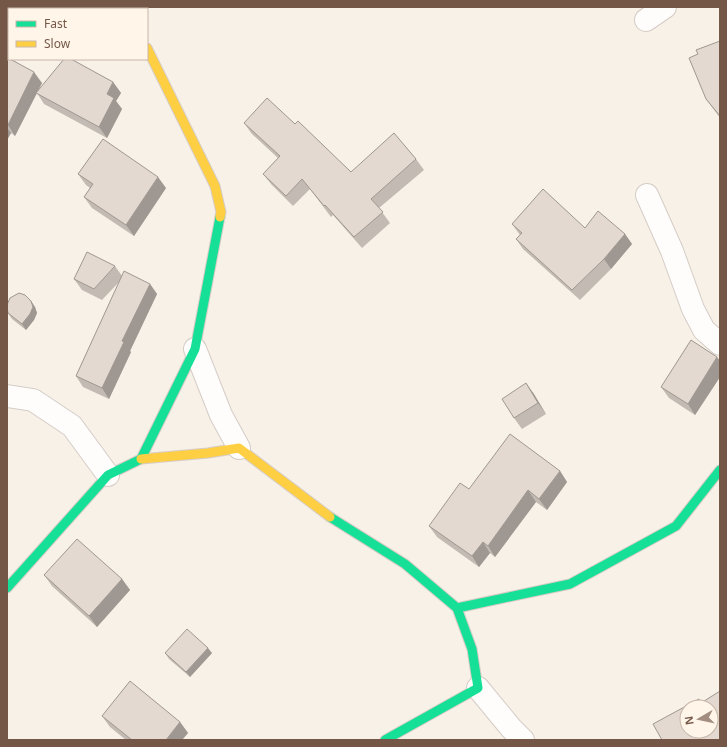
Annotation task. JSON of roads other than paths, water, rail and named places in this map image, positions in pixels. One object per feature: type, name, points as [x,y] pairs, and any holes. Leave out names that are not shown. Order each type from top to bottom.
[{"type":"street","points":[[646,20],[665,7]]},
{"type":"street","points":[[141,459],[195,349],[220,212],[215,186],[178,108],[148,50]]},
{"type":"street","points":[[647,195],[672,251],[693,309],[704,330],[720,344]]},
{"type":"street","points":[[195,349],[221,415],[239,448],[333,519],[405,564],[457,608],[472,649],[478,688],[523,740]]},
{"type":"street","points":[[7,396],[33,400],[72,426],[108,475]]},
{"type":"street","points":[[7,588],[108,475],[141,459],[208,453],[239,448]]},
{"type":"street","points":[[457,608],[570,584],[676,526],[720,470]]},
{"type":"street","points":[[385,740],[478,688]]}]
